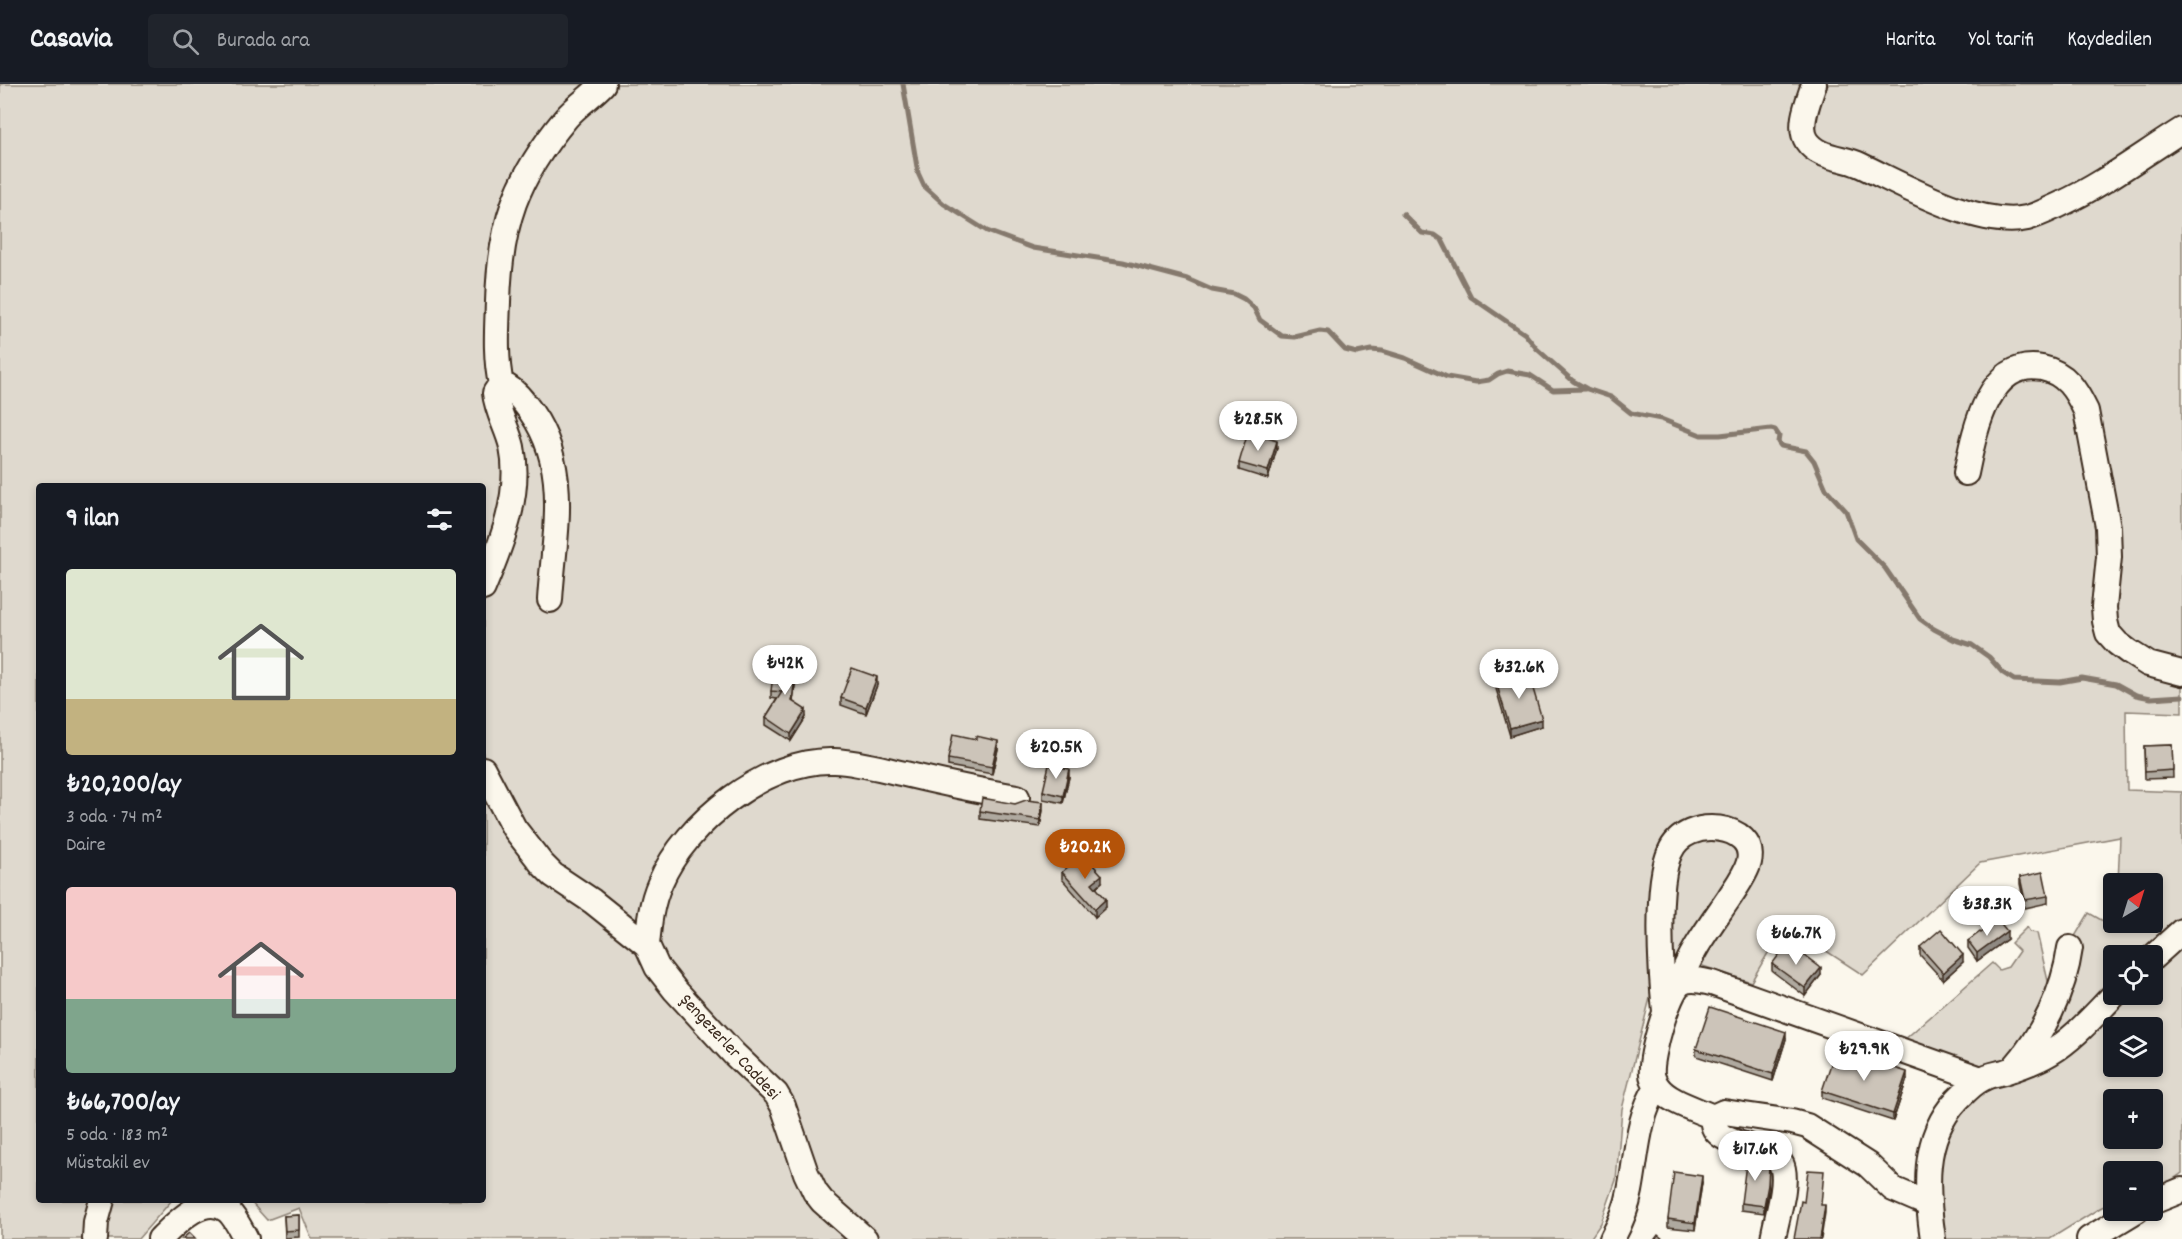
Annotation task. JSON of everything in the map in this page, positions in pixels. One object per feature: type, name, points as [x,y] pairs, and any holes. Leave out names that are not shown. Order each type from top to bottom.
[{"type":"street","points":[[486,580],[499,545],[514,488],[515,471],[512,444],[495,393],[501,384],[497,349],[502,244],[524,177],[566,118],[603,84]]},
{"type":"street","points":[[1814,84],[1808,103],[1803,135],[1808,144],[1818,152],[1857,164],[1945,205],[1994,218],[2026,218],[2060,204],[2182,130]]},
{"type":"street","points":[[1966,474],[1975,432],[1984,406],[1995,387],[2010,374],[2031,366],[2053,370],[2068,380],[2086,411],[2108,527],[2109,557],[2104,607],[2109,633],[2123,648],[2148,664],[2182,673]]},
{"type":"street","points":[[501,384],[518,396],[531,411],[553,457],[558,497],[558,520],[550,600]]},
{"type":"street","points":[[647,945],[653,904],[660,883],[669,864],[683,845],[710,815],[751,787],[785,769],[815,761],[851,763],[977,791],[1017,797]]},
{"type":"street","points":[[486,779],[492,798],[527,847],[553,875],[592,901],[647,945]]},
{"type":"street","points":[[1665,1013],[1661,950],[1663,891],[1670,850],[1690,831],[1706,827],[1720,828],[1735,833],[1744,841],[1749,851],[1749,861],[1732,892],[1691,953],[1679,984],[1672,994],[1654,1053],[1652,1074],[1658,1087],[1669,1097],[1713,1116],[1724,1112],[1807,1126],[1868,1166],[1893,1189],[1928,1204]]},
{"type":"street","points":[[2163,948],[2182,931]]},
{"type":"street","name":"Şengezerler Caddesi","points":[[647,945],[657,968],[675,990],[734,1054],[776,1094],[783,1106],[806,1173],[815,1192],[865,1239]]},
{"type":"street","points":[[2013,1070],[2024,1056],[2060,992],[2067,972],[2070,948]]},
{"type":"street","points":[[1679,984],[1688,980],[1712,983],[1981,1079]]},
{"type":"street","points":[[1933,1239],[1927,1179],[1931,1148],[1938,1125],[1949,1108],[1981,1079],[2030,1064],[2052,1052],[2104,1005]]},
{"type":"street","points":[[1612,1239],[1621,1221],[1630,1193],[1641,1122],[1648,1100],[1658,1087]]},
{"type":"street","points":[[1713,1116],[1712,1123],[1721,1134],[1730,1140],[1767,1152],[1780,1161],[1783,1170],[1783,1189],[1773,1239]]},
{"type":"street","points":[[2163,1198],[2182,1190]]},
{"type":"street","points":[[95,1239],[96,1222],[101,1203]]},
{"type":"street","points":[[160,1239],[178,1221],[210,1205],[229,1211],[246,1239]]},
{"type":"street","points":[[2089,1239],[2119,1221]]},
{"type":"shaded area","points":[[0,84],[2182,84],[2182,713],[2126,711],[2127,790],[2182,792],[2182,918],[2154,945],[2103,945],[2103,993],[2047,1043],[1995,1065],[1977,1066],[1904,1040],[1992,963],[1999,970],[2008,967],[2019,951],[2011,943],[2027,927],[2030,932],[2037,933],[2048,981],[2089,913],[2103,921],[2103,933],[2163,933],[2163,873],[2118,873],[2120,837],[1980,863],[1863,975],[1785,924],[1751,982],[1700,965],[1652,990],[1622,1109],[1616,1180],[1601,1223],[1590,1239],[312,1239],[299,1208],[267,1220],[252,1203],[486,1203],[486,483],[36,483],[36,1203],[169,1203],[138,1239],[0,1239]]},
{"type":"shaded area","points":[[2182,940],[2182,1173],[2163,1185],[2163,1161],[2103,1161],[2103,1207],[2050,1239],[1944,1239],[1935,1180],[1947,1124],[1975,1097],[2092,1032],[2103,1021],[2103,1077],[2163,1077],[2163,1017],[2107,1017],[2118,1005],[2163,1005],[2163,959]]},
{"type":"building","points":[[1248,432],[1277,441],[1268,471],[1239,463]]},
{"type":"building","points":[[775,659],[797,661],[792,701],[806,710],[791,734],[766,717],[782,692],[771,691]]},
{"type":"building","points":[[852,668],[877,677],[866,707],[841,698]]},
{"type":"building","points":[[1528,672],[1542,719],[1510,728],[1496,682]]},
{"type":"building","points":[[953,734],[998,741],[992,767],[948,759]]},
{"type":"building","points":[[2172,745],[2173,770],[2145,772],[2144,746]]},
{"type":"building","points":[[1049,765],[1069,769],[1063,796],[1043,791]]},
{"type":"building","points":[[982,798],[1015,804],[1026,800],[1043,802],[1040,820],[980,811]]},
{"type":"building","points":[[1083,854],[1102,875],[1092,883],[1106,899],[1095,909],[1062,872]]},
{"type":"building","points":[[2043,872],[2048,896],[2025,900],[2020,877]]},
{"type":"building","points":[[1998,920],[2007,931],[1977,953],[1968,941]]},
{"type":"building","points":[[1941,929],[1963,955],[1943,973],[1920,947]]},
{"type":"building","points":[[1788,943],[1821,968],[1805,988],[1772,964]]},
{"type":"building","points":[[1710,1007],[1786,1032],[1773,1074],[1696,1049]]},
{"type":"building","points":[[1836,1049],[1907,1072],[1893,1114],[1822,1091]]},
{"type":"building","points":[[1747,1156],[1762,1159],[1769,1166],[1764,1206],[1741,1203]]},
{"type":"building","points":[[1808,1170],[1824,1171],[1821,1205],[1825,1205],[1820,1239],[1794,1239],[1801,1201],[1804,1202]]},
{"type":"building","points":[[1674,1172],[1702,1176],[1695,1223],[1668,1219]]},
{"type":"building","points":[[299,1215],[299,1230],[285,1231],[284,1216]]},
{"type":"building","points":[[189,1233],[195,1239],[182,1239]]},
{"type":"waterway","points":[[903,84],[918,173],[924,186],[944,204],[987,231],[1033,248],[1123,262],[1187,279],[1212,290],[1234,294],[1244,299],[1254,308],[1260,320],[1282,336],[1295,337],[1320,331],[1328,332],[1345,350],[1357,353],[1371,350],[1382,351],[1405,358],[1447,377],[1476,382],[1489,380],[1507,371],[1530,375],[1553,390],[1585,389]]},
{"type":"waterway","points":[[1403,214],[1422,233],[1435,235],[1442,240],[1471,297],[1525,334],[1537,349],[1573,381],[1587,389],[1611,397],[1631,413],[1661,419],[1701,435],[1771,429],[1775,430],[1779,436],[1778,442],[1781,446],[1806,451],[1814,461],[1826,489],[1846,511],[1856,539],[1885,568],[1920,619],[1953,639],[1972,645],[2014,680],[2060,682],[2082,678],[2116,684],[2136,695],[2151,698],[2182,696]]}]
